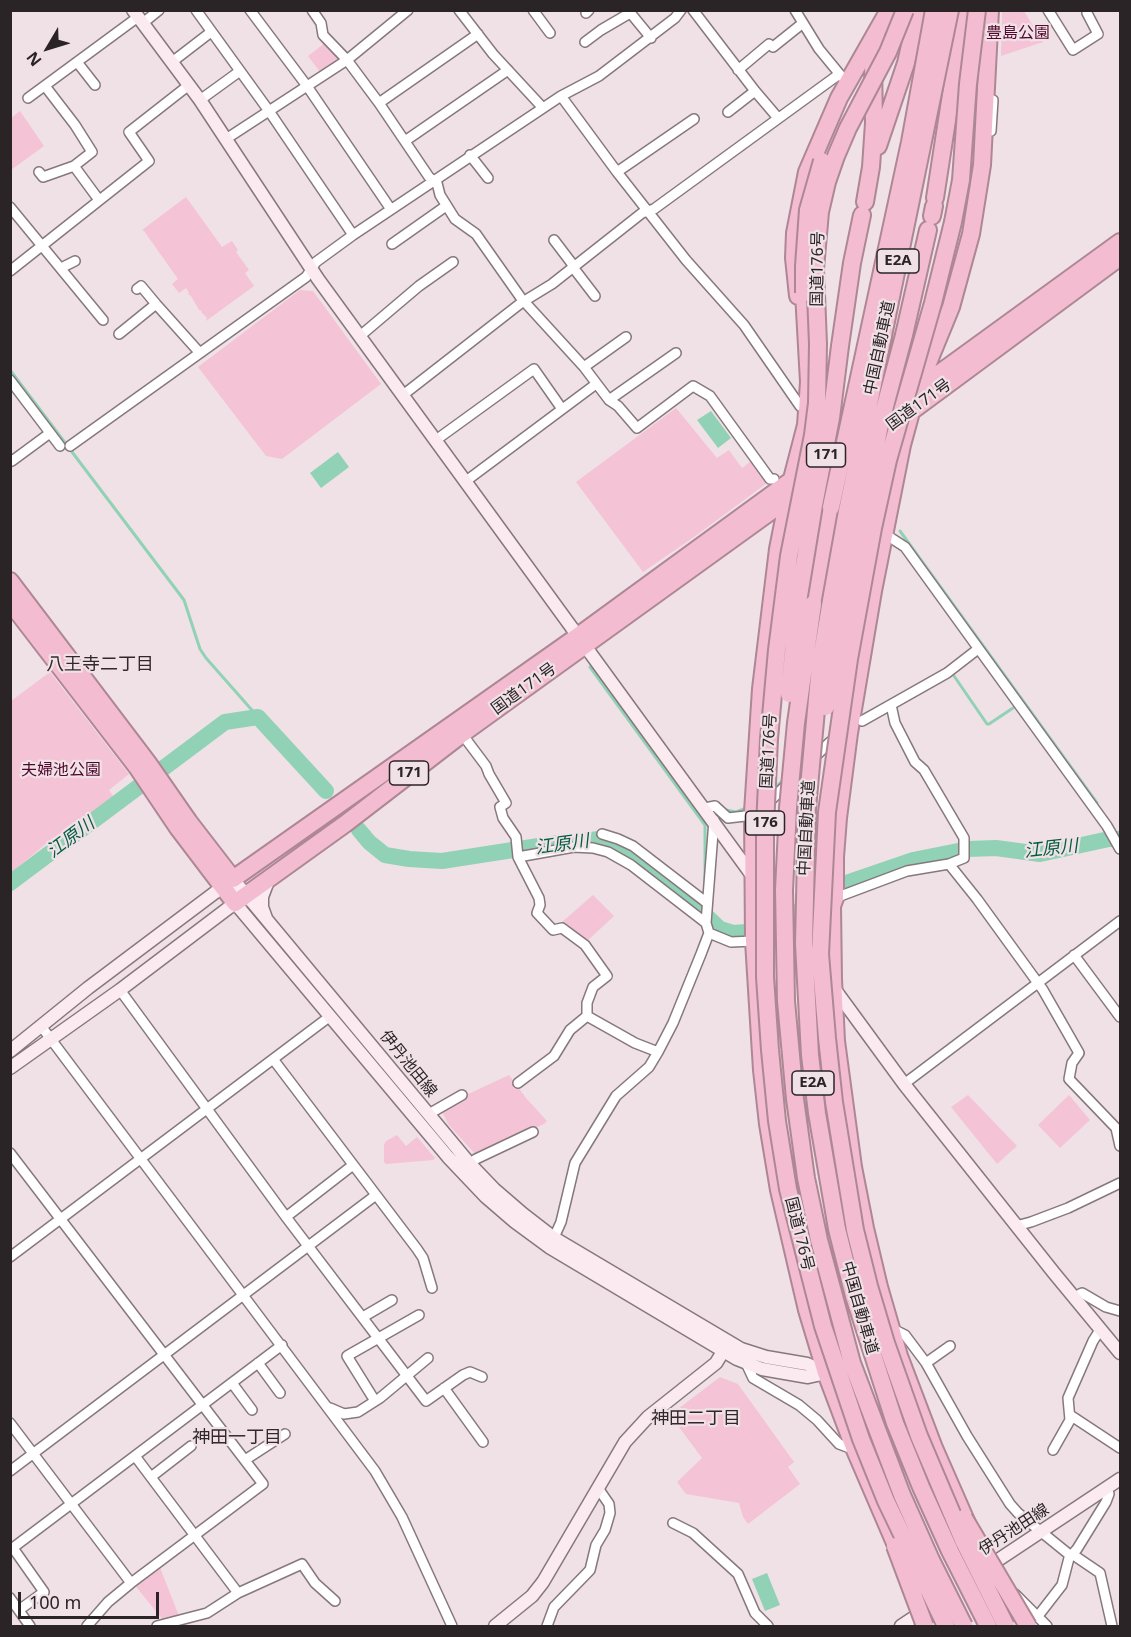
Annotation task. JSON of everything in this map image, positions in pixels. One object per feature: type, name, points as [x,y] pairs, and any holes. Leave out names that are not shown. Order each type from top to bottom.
[{"type":"highway","name":"国道176号","points":[[904,10],[888,51],[848,128],[827,182],[820,212],[815,269],[818,403],[789,556],[769,739],[765,826],[765,977],[777,1120],[793,1210],[833,1376],[886,1501],[946,1626]]},
{"type":"highway","points":[[784,890],[791,660],[805,554],[831,418],[852,263],[863,208],[872,167],[906,63],[918,10]]},
{"type":"highway","name":"中国自動車道","points":[[934,10],[910,142],[831,507],[813,604],[796,723],[788,808],[784,945],[790,1046],[804,1166],[819,1240],[852,1363],[877,1431],[931,1560],[964,1626]]},
{"type":"highway","points":[[928,359],[951,307],[971,234],[982,165],[990,10]]},
{"type":"highway","points":[[804,891],[823,726],[843,608],[880,425],[934,206],[967,11]]},
{"type":"highway","points":[[967,11],[977,99],[971,179],[957,253],[928,359],[906,428],[849,733],[837,835],[835,898],[832,906],[834,988],[836,1041],[853,1167],[865,1228],[890,1328],[954,1495],[1012,1622]]},
{"type":"highway","points":[[967,11],[968,84],[961,180],[944,263],[900,412],[873,528],[850,648],[827,812],[820,954],[827,1038],[843,1158],[855,1230],[869,1286],[896,1373],[941,1490],[1012,1622]]},
{"type":"highway","name":"中国自動車道","points":[[967,11],[847,512],[830,606],[813,735],[804,891],[806,1000],[812,1078],[828,1180],[848,1274],[873,1360],[899,1434],[950,1551],[988,1626]]},
{"type":"highway","points":[[872,167],[874,123],[867,60],[884,14]]},
{"type":"highway","points":[[888,51],[857,97],[826,150],[808,210],[804,257],[809,382],[806,425],[778,549],[761,689],[753,812],[754,941],[762,1070],[770,1135],[793,1254],[855,1450],[921,1620],[933,1626]]},
{"type":"highway","points":[[794,472],[804,385],[794,258],[795,233],[807,172],[843,77],[867,60]]},
{"type":"highway","points":[[934,206],[947,166],[974,130],[986,107]]},
{"type":"highway","name":"国道171号","points":[[240,900],[345,824],[462,734],[794,472],[917,390],[1120,242]]},
{"type":"highway","name":"国道171号","points":[[227,883],[751,526],[1120,257]]},
{"type":"highway","points":[[751,526],[764,532],[778,549]]},
{"type":"highway","points":[[10,581],[148,763],[189,822],[227,883]]},
{"type":"highway","points":[[10,602],[137,767],[178,828],[240,900]]},
{"type":"highway","points":[[896,1373],[920,1431],[961,1512],[1033,1621]]},
{"type":"highway","points":[[833,1376],[921,1620]]},
{"type":"main road","points":[[138,17],[200,100],[312,269],[360,336],[904,1084],[1120,1353]]},
{"type":"main road","points":[[267,920],[262,908],[262,897],[266,884],[271,878]]},
{"type":"main road","points":[[10,1051],[88,988],[227,883]]},
{"type":"main road","points":[[10,1068],[120,990],[240,900]]},
{"type":"main road","name":"伊丹池田線","points":[[240,900],[329,1017],[448,1157],[486,1197],[552,1242],[726,1347],[746,1364],[808,1377],[833,1376]]},
{"type":"main road","name":"伊丹池田線","points":[[240,900],[267,920],[470,1164],[552,1242]]},
{"type":"main road","points":[[495,1626],[532,1596],[543,1582],[625,1442],[648,1417],[716,1363],[726,1347]]},
{"type":"main road","name":"伊丹池田線","points":[[726,1347],[807,1364],[833,1376],[913,1393]]},
{"type":"main road","name":"伊丹池田線","points":[[901,1626],[921,1620],[988,1567],[1120,1479]]},
{"type":"street","points":[[28,98],[138,17],[159,10]]},
{"type":"street","points":[[196,10],[269,111],[352,235]]},
{"type":"street","points":[[250,10],[306,86],[390,208]]},
{"type":"street","points":[[226,139],[347,60],[408,10]]},
{"type":"street","points":[[459,10],[508,70],[543,108]]},
{"type":"street","points":[[533,10],[550,33]]},
{"type":"street","points":[[10,380],[50,433],[65,446],[306,277],[316,262],[390,208],[561,96],[599,76],[651,38],[681,10]]},
{"type":"street","points":[[693,10],[755,92],[778,118]]},
{"type":"street","points":[[795,10],[802,23],[843,77]]},
{"type":"street","points":[[982,165],[993,118],[997,10]]},
{"type":"street","points":[[1048,10],[1073,50],[1098,34],[1087,10]]},
{"type":"street","points":[[585,42],[629,12],[651,38]]},
{"type":"street","points":[[317,13],[322,35],[347,60],[437,183],[440,195],[455,219],[476,234],[521,298],[584,367],[609,400],[618,406],[637,428],[693,386],[710,396],[771,479],[774,479]]},
{"type":"street","points":[[403,395],[525,301],[552,284],[642,213],[654,209],[778,118],[843,77],[884,14]]},
{"type":"street","points":[[738,70],[802,23]]},
{"type":"street","points":[[172,62],[211,32]]},
{"type":"street","points":[[379,103],[478,34]]},
{"type":"street","points":[[77,62],[95,85]]},
{"type":"street","points":[[200,100],[240,70]]},
{"type":"street","points":[[405,141],[508,70]]},
{"type":"street","points":[[10,271],[149,161],[129,132],[189,85]]},
{"type":"street","points":[[39,172],[43,177],[74,166],[92,152],[75,125],[45,86]]},
{"type":"street","points":[[728,112],[755,92]]},
{"type":"street","points":[[561,96],[616,172],[686,260],[744,325],[800,406]]},
{"type":"street","points":[[616,172],[694,119]]},
{"type":"street","points":[[470,155],[488,178]]},
{"type":"street","points":[[74,166],[99,200]]},
{"type":"street","points":[[392,244],[446,206]]},
{"type":"street","points":[[10,207],[103,320]]},
{"type":"street","points":[[554,240],[595,296]]},
{"type":"street","points":[[61,268],[75,261]]},
{"type":"street","points":[[360,336],[411,293],[453,262]]},
{"type":"street","points":[[137,289],[141,286],[198,352]]},
{"type":"street","points":[[119,334],[156,304]]},
{"type":"street","points":[[584,367],[626,337]]},
{"type":"street","points":[[609,400],[676,353]]},
{"type":"street","points":[[436,440],[534,369],[562,409]]},
{"type":"street","points":[[466,481],[596,384]]},
{"type":"street","points":[[10,459],[12,461],[50,433]]},
{"type":"street","points":[[885,534],[905,547],[1112,834],[1118,846]]},
{"type":"street","points":[[862,721],[947,673],[978,649]]},
{"type":"street","points":[[835,898],[907,871],[949,864],[964,856],[966,845],[964,838],[924,770],[915,762],[895,723],[891,705]]},
{"type":"street","points":[[462,734],[486,766],[506,803],[500,807],[503,818],[516,837],[518,857],[539,898],[540,905],[537,913],[553,930],[562,928],[585,945],[607,976],[593,987],[587,1003],[587,1016]]},
{"type":"street","points":[[771,800],[830,742]]},
{"type":"street","points":[[705,808],[715,806],[728,818],[745,816]]},
{"type":"street","points":[[552,1242],[561,1222],[575,1163],[616,1095],[649,1067],[674,1023],[707,926],[714,820]]},
{"type":"street","points":[[602,834],[633,846],[707,906]]},
{"type":"street","points":[[518,857],[574,847],[608,852],[631,865],[730,942],[754,941]]},
{"type":"street","points":[[949,864],[1038,983],[1079,1053],[1072,1063],[1069,1079],[1116,1128],[1120,1146]]},
{"type":"street","points":[[904,1084],[1120,921]]},
{"type":"street","points":[[1074,955],[1120,1017]]},
{"type":"street","points":[[120,990],[286,1217],[426,1401],[470,1372],[482,1377]]},
{"type":"street","points":[[587,1016],[635,1043],[658,1052]]},
{"type":"street","points":[[518,1083],[554,1056],[570,1030],[587,1016]]},
{"type":"street","points":[[10,1257],[329,1017]]},
{"type":"street","points":[[41,1026],[375,1471],[402,1517],[452,1626]]},
{"type":"street","points":[[273,1059],[423,1258],[432,1288]]},
{"type":"street","points":[[429,1116],[462,1095]]},
{"type":"street","points":[[470,1164],[533,1132]]},
{"type":"street","points":[[10,1153],[263,1484],[131,1583],[108,1602],[87,1626]]},
{"type":"street","points":[[286,1217],[353,1165]]},
{"type":"street","points":[[1016,1226],[1068,1208],[1120,1183]]},
{"type":"street","points":[[10,1471],[376,1195]]},
{"type":"street","points":[[1074,1297],[1082,1293],[1106,1307],[1120,1311]]},
{"type":"street","points":[[363,1317],[392,1300]]},
{"type":"street","points":[[375,1401],[347,1356],[419,1315]]},
{"type":"street","points":[[890,1328],[905,1335],[926,1363],[967,1436],[1010,1504],[1040,1532],[1100,1573],[1112,1626]]},
{"type":"street","points":[[1053,1450],[1070,1420],[1068,1398],[1100,1330]]},
{"type":"street","points":[[19,1610],[44,1592],[12,1549],[282,1346]]},
{"type":"street","points":[[926,1363],[950,1346]]},
{"type":"street","points":[[329,1408],[344,1414],[358,1412],[428,1358]]},
{"type":"street","points":[[258,1364],[280,1393]]},
{"type":"street","points":[[746,1364],[753,1378],[799,1405],[817,1420],[839,1444],[855,1450]]},
{"type":"street","points":[[232,1383],[252,1410]]},
{"type":"street","points":[[444,1388],[483,1442]]},
{"type":"street","points":[[1070,1415],[1120,1448]]},
{"type":"street","points":[[10,1423],[131,1583]]},
{"type":"street","points":[[244,1460],[285,1434]]},
{"type":"street","points":[[151,1477],[191,1446]]},
{"type":"street","points":[[135,1456],[238,1593]]},
{"type":"street","points":[[1033,1621],[1062,1585],[1071,1555],[1106,1502],[1109,1494],[1107,1487]]},
{"type":"street","points":[[547,1626],[554,1607],[590,1570],[594,1560],[596,1545],[610,1513],[609,1504],[598,1488]]},
{"type":"street","points":[[673,1523],[693,1533],[738,1574],[755,1613],[768,1626]]},
{"type":"street","points":[[156,1626],[207,1613],[238,1593],[302,1564],[315,1583],[335,1601]]},
{"type":"street","points":[[988,1567],[1033,1621],[1047,1626]]},
{"type":"street","points":[[10,1598],[30,1626]]},
{"type":"green space","name":"豊島公園","points":[[1002,11],[1024,11],[1043,42],[1001,56]]},
{"type":"green space","points":[[325,43],[339,57],[320,72],[308,56]]},
{"type":"green space","points":[[20,111],[44,146],[11,170],[11,118]]},
{"type":"green space","points":[[186,197],[222,247],[232,241],[238,250],[236,252],[249,270],[245,273],[254,286],[206,321],[207,318],[199,310],[186,288],[179,293],[172,284],[178,279],[142,230]]},
{"type":"green space","points":[[300,290],[313,291],[381,384],[282,459],[266,456],[198,367]]},
{"type":"green space","points":[[676,408],[717,458],[729,450],[742,468],[751,461],[767,483],[643,572],[576,482]]},
{"type":"green space","name":"夫婦池公園","points":[[50,672],[129,774],[109,790],[113,796],[56,840],[54,837],[11,873],[11,701]]},
{"type":"green space","points":[[593,895],[614,916],[586,942],[562,922]]},
{"type":"green space","points":[[509,1075],[547,1121],[476,1155],[448,1124],[442,1111],[466,1100],[464,1096]]},
{"type":"green space","points":[[968,1095],[1017,1146],[997,1164],[951,1107]]},
{"type":"green space","points":[[1069,1095],[1090,1120],[1060,1148],[1038,1125]]},
{"type":"green space","points":[[397,1135],[406,1146],[417,1137],[435,1158],[386,1164],[384,1145],[386,1141]]},
{"type":"green space","points":[[720,1377],[738,1384],[794,1462],[788,1467],[800,1484],[748,1524],[743,1517],[739,1503],[686,1494],[677,1482],[702,1458],[670,1415]]},
{"type":"green space","points":[[159,1565],[179,1616],[163,1620],[133,1583]]},
{"type":"shaded area","points":[[711,411],[731,438],[718,448],[697,420]]},
{"type":"shaded area","points":[[338,452],[349,467],[321,488],[310,473]]},
{"type":"shaded area","points":[[767,1573],[780,1605],[765,1611],[752,1579]]},
{"type":"waterway","points":[[10,370],[184,600],[200,649],[206,658],[258,717]]},
{"type":"waterway","points":[[900,531],[1097,803]]},
{"type":"waterway","points":[[590,667],[705,825],[705,883]]},
{"type":"waterway","points":[[952,673],[987,724],[1013,708]]},
{"type":"waterway","points":[[863,715],[888,702]]},
{"type":"waterway","name":"江原川","points":[[10,883],[225,722],[258,717],[326,791]]},
{"type":"waterway","points":[[818,746],[831,736]]},
{"type":"waterway","points":[[773,790],[783,780]]},
{"type":"waterway","points":[[726,810],[736,812],[744,809]]},
{"type":"waterway","name":"江原川","points":[[359,830],[385,855],[442,861],[558,843],[600,839],[625,850],[697,907],[720,929],[733,933],[746,932]]},
{"type":"waterway","name":"江原川","points":[[843,884],[913,860],[968,849],[996,848],[1040,854],[1109,839],[1120,839]]},
{"type":"waterway","name":"江原川","points":[[759,927],[798,911],[831,892]]},
{"type":"district","name":"八王寺二丁目","points":[[100,665]]},
{"type":"district","name":"神田二丁目","points":[[696,1419]]},
{"type":"district","name":"神田一丁目","points":[[237,1438]]}]
